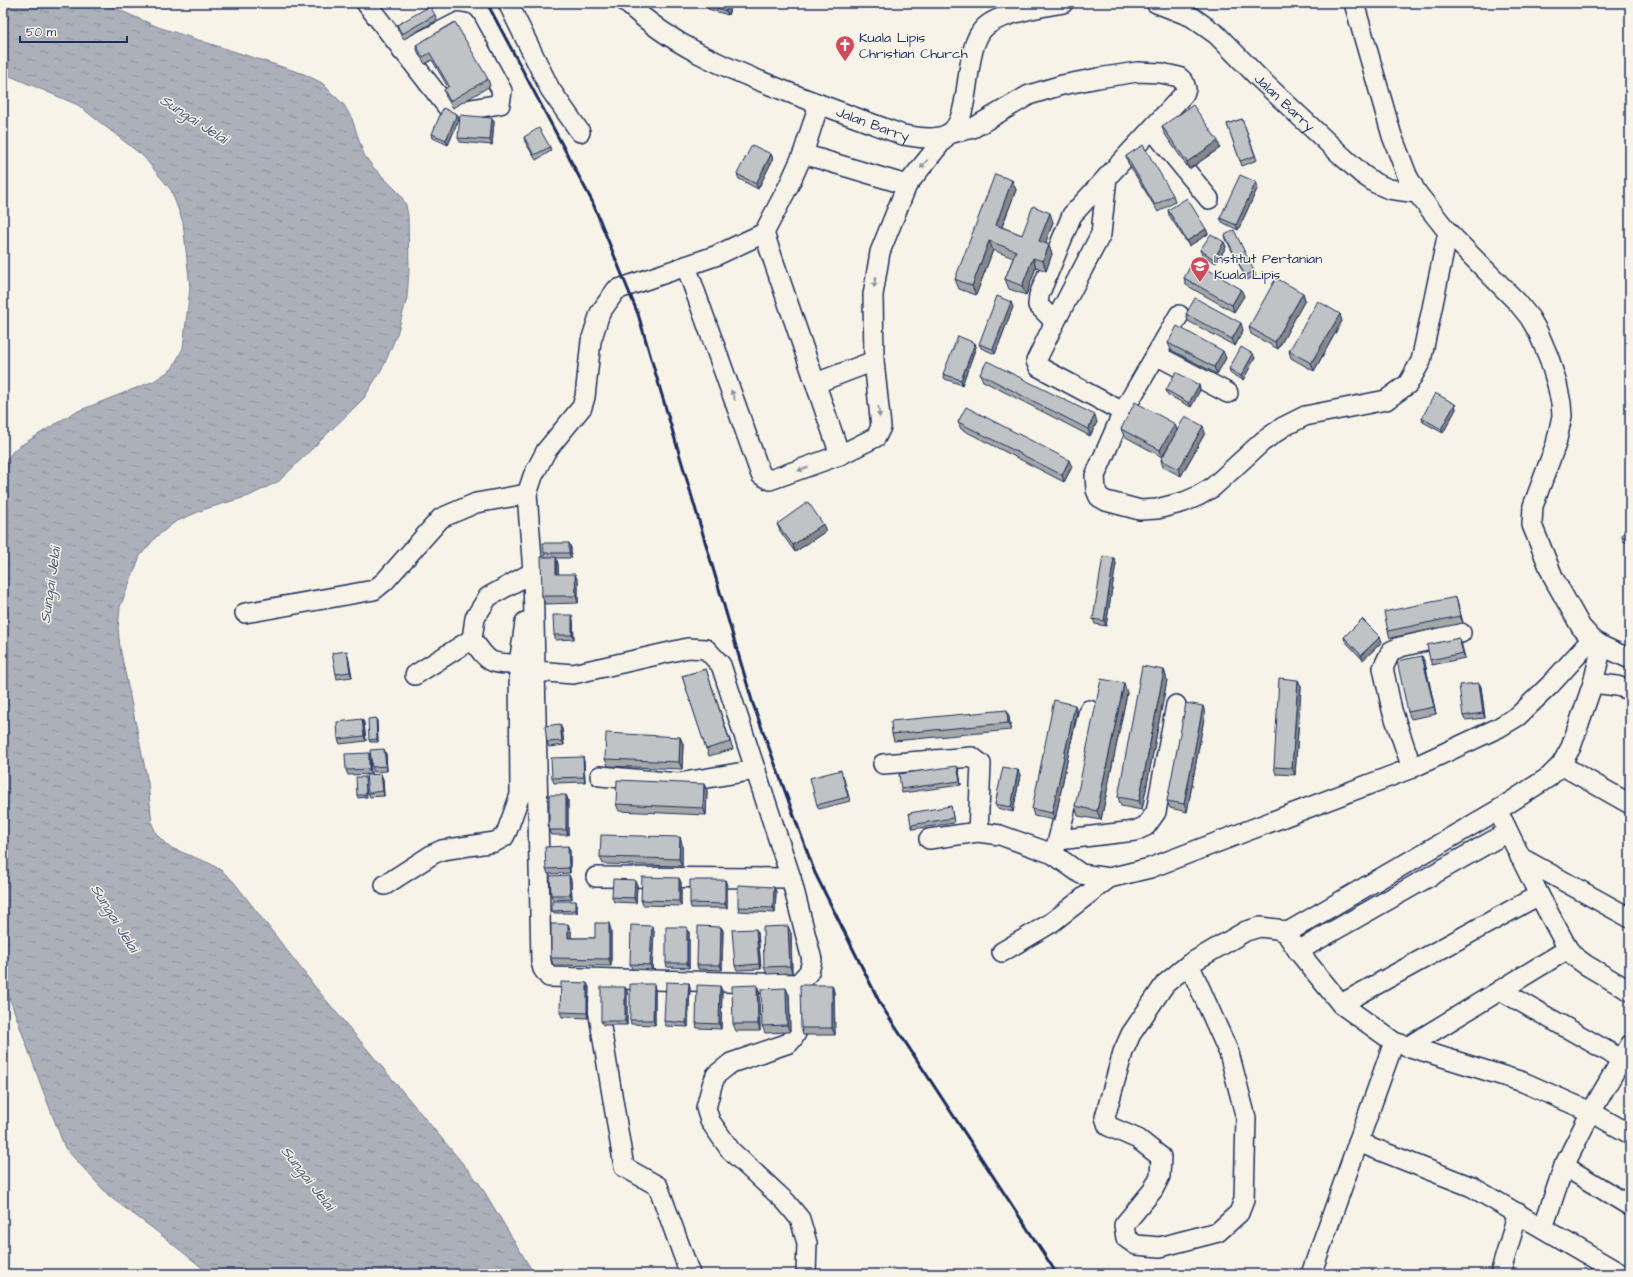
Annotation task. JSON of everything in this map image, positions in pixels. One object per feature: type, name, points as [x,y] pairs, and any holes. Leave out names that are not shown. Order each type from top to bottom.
[{"type":"street","points":[[366,3],[402,51],[448,108],[460,111],[500,104],[502,91],[465,23],[459,22],[402,51]]},
{"type":"street","points":[[508,3],[550,89],[580,132]]},
{"type":"street","name":"Jalan Barry","points":[[627,3],[659,31],[721,65],[819,104],[903,135],[921,138],[934,138],[973,128],[1029,95],[1062,85],[1137,72],[1160,73],[1179,77],[1184,82],[1186,89],[1184,94],[1072,215],[1039,295],[1038,305],[1055,322]]},
{"type":"street","points":[[686,266],[761,475],[770,480],[840,455],[876,437],[881,427],[874,361],[873,295],[880,252],[907,185],[957,124],[963,107],[968,84],[970,58],[976,40],[985,27],[1012,9],[1059,3]]},
{"type":"street","name":"Jalan Barry","points":[[1156,3],[1192,17],[1217,34],[1292,109],[1362,174],[1374,183],[1389,189],[1417,193]]},
{"type":"street","points":[[1354,3],[1392,136],[1407,175],[1417,193],[1448,232],[1518,303],[1530,318],[1538,332],[1549,358],[1557,384],[1562,416],[1556,444],[1533,506],[1532,525],[1554,579],[1581,627],[1597,643],[1630,659]]},
{"type":"street","points":[[385,885],[428,857],[442,850],[495,842],[504,837],[520,795],[533,572],[527,494],[533,476],[546,452],[582,407],[585,397],[591,342],[600,313],[605,304],[616,290],[715,256],[764,233],[803,154],[819,104]]},
{"type":"street","points":[[1152,128],[1209,199]]},
{"type":"street","points":[[803,154],[907,185]]},
{"type":"street","points":[[1107,177],[1101,234],[1036,361],[1039,367],[1123,412]]},
{"type":"street","points":[[1179,315],[1123,412],[1095,476],[1096,490],[1099,497],[1106,500],[1140,510],[1157,509],[1184,502],[1213,487],[1262,442],[1283,427],[1304,416],[1386,400],[1408,384],[1421,361],[1448,232]]},
{"type":"street","points":[[764,233],[840,455]]},
{"type":"street","points":[[1156,355],[1228,393]]},
{"type":"street","points":[[816,383],[874,361]]},
{"type":"street","points":[[245,613],[374,590],[385,581],[441,518],[476,503],[527,494]]},
{"type":"street","points":[[533,572],[488,597],[475,618],[472,639],[486,658],[499,664],[573,674],[688,648],[706,649],[721,665],[791,878],[812,960],[808,972],[798,984],[800,1020],[794,1039],[789,1043],[731,1062],[723,1068],[716,1075],[706,1108],[710,1121],[731,1151],[786,1202],[800,1219],[807,1243],[806,1274]]},
{"type":"street","points":[[1412,768],[1392,710],[1383,668],[1391,651],[1400,647],[1461,632]]},
{"type":"street","points":[[414,675],[472,639]]},
{"type":"street","points":[[1286,933],[1498,810],[1549,776],[1561,765],[1571,747],[1593,683],[1597,643]]},
{"type":"street","points":[[1056,847],[1081,874],[1109,878],[1150,868],[1412,768],[1498,728],[1518,716],[1597,643]]},
{"type":"street","points":[[527,668],[541,962],[543,969],[549,977],[798,984]]},
{"type":"street","points":[[1593,683],[1617,686],[1630,690]]},
{"type":"street","points":[[929,839],[978,832],[1000,835],[1056,847],[1135,831],[1146,826],[1156,812],[1176,705]]},
{"type":"street","points":[[1056,847],[1089,710]]},
{"type":"street","points":[[883,764],[972,757],[981,764],[978,832]]},
{"type":"street","points":[[1561,765],[1630,804]]},
{"type":"street","points":[[600,776],[678,783],[756,770]]},
{"type":"street","points":[[1498,810],[1539,895],[1568,949],[1575,957],[1630,991]]},
{"type":"street","points":[[1298,951],[1508,832]]},
{"type":"street","points":[[1520,857],[1630,918]]},
{"type":"street","points":[[596,877],[791,878]]},
{"type":"street","points":[[1002,952],[1051,923],[1109,878]]},
{"type":"street","points":[[1341,1004],[1539,895]]},
{"type":"street","points":[[1189,964],[1229,1053],[1246,1118],[1244,1200],[1238,1213],[1218,1232],[1160,1247],[1136,1245],[1126,1238],[1124,1225],[1153,1190],[1160,1176],[1161,1157],[1138,1139],[1108,1126],[1104,1117],[1123,1052],[1131,1034],[1165,984],[1189,964],[1246,931],[1260,927],[1277,929],[1286,933],[1298,951],[1341,1004],[1400,1045],[1523,1082],[1591,1112],[1630,1134]]},
{"type":"street","points":[[1311,1274],[1358,1142],[1400,1045],[1500,990],[1568,949]]},
{"type":"street","points":[[593,979],[624,1166],[658,1186],[690,1274]]},
{"type":"street","points":[[1500,990],[1627,1056],[1591,1112],[1564,1166],[1543,1228]]},
{"type":"street","points":[[1358,1142],[1472,1187],[1621,1274]]},
{"type":"street","points":[[1564,1166],[1630,1206]]},
{"type":"street","points":[[1500,1274],[1518,1213]]},
{"type":"water","name":"Sungai Jelai","points":[[3,3],[103,3],[158,27],[304,74],[322,83],[344,105],[352,119],[364,155],[373,167],[400,194],[406,205],[408,216],[409,270],[407,298],[397,334],[384,365],[364,398],[279,481],[249,496],[205,509],[175,522],[156,537],[140,556],[120,607],[118,628],[120,648],[148,783],[152,824],[157,835],[169,847],[211,864],[233,881],[316,988],[479,1183],[534,1274],[210,1274],[155,1230],[110,1197],[65,1148],[3,980],[3,464],[15,449],[73,413],[154,381],[172,369],[183,348],[190,288],[183,222],[171,190],[143,156],[78,105],[3,73]]},
{"type":"building","points":[[707,3],[729,3],[726,11],[707,5]]},
{"type":"building","points":[[430,6],[435,15],[402,34],[397,25]]},
{"type":"building","points":[[455,22],[488,79],[450,101],[444,90],[449,86],[430,53],[423,57],[416,45]]},
{"type":"building","points":[[1193,105],[1218,141],[1187,162],[1162,126]]},
{"type":"building","points":[[443,108],[457,114],[446,140],[432,134]]},
{"type":"building","points":[[460,115],[492,118],[490,140],[458,138]]},
{"type":"building","points":[[1242,119],[1255,156],[1240,161],[1227,124]]},
{"type":"building","points":[[539,128],[550,147],[534,155],[524,137]]},
{"type":"building","points":[[752,145],[771,154],[756,184],[737,174]]},
{"type":"building","points":[[1143,145],[1173,195],[1155,205],[1126,156]]},
{"type":"building","points":[[995,174],[1012,180],[996,225],[1022,235],[1033,206],[1050,213],[1039,241],[1049,245],[1043,261],[1033,258],[1022,286],[1005,279],[1016,251],[989,241],[972,286],[955,279]]},
{"type":"building","points":[[1240,175],[1256,182],[1236,225],[1220,218]]},
{"type":"building","points":[[1187,198],[1206,229],[1187,241],[1168,210]]},
{"type":"building","points":[[1234,230],[1254,271],[1245,276],[1225,235]]},
{"type":"building","points":[[1211,234],[1224,242],[1214,259],[1200,250]]},
{"type":"building","points":[[1193,261],[1241,289],[1232,305],[1184,278]]},
{"type":"building","points":[[1276,278],[1303,293],[1275,342],[1249,327]]},
{"type":"building","points":[[997,296],[1011,302],[993,349],[979,344]]},
{"type":"building","points":[[1195,298],[1241,323],[1232,339],[1186,314]]},
{"type":"building","points":[[1318,301],[1340,314],[1311,363],[1289,351]]},
{"type":"building","points":[[1177,326],[1223,351],[1214,367],[1168,343]]},
{"type":"building","points":[[958,336],[975,343],[961,380],[943,374]]},
{"type":"building","points":[[1241,347],[1253,354],[1241,376],[1229,369]]},
{"type":"building","points":[[987,361],[1095,415],[1088,429],[980,374]]},
{"type":"building","points":[[1176,372],[1199,385],[1189,403],[1166,390]]},
{"type":"building","points":[[1435,393],[1455,404],[1441,429],[1422,418]]},
{"type":"building","points":[[1135,402],[1175,424],[1160,450],[1121,429]]},
{"type":"building","points":[[966,407],[1069,460],[1062,475],[958,422]]},
{"type":"building","points":[[1185,416],[1203,426],[1179,469],[1161,460]]},
{"type":"building","points":[[808,502],[823,524],[793,545],[777,524]]},
{"type":"building","points":[[1630,518],[1630,540],[1622,536]]},
{"type":"building","points":[[543,543],[569,543],[569,553],[544,553]]},
{"type":"building","points":[[1103,556],[1114,558],[1104,621],[1093,619]]},
{"type":"building","points":[[541,557],[556,557],[556,574],[575,574],[576,596],[542,596]]},
{"type":"building","points":[[1456,597],[1460,616],[1388,631],[1384,612]]},
{"type":"building","points":[[553,615],[572,615],[572,635],[554,635]]},
{"type":"building","points":[[1362,619],[1380,637],[1361,655],[1344,637]]},
{"type":"building","points":[[1459,638],[1463,653],[1430,660],[1427,645]]},
{"type":"building","points":[[347,651],[350,672],[336,674],[332,653]]},
{"type":"building","points":[[1422,656],[1434,707],[1408,712],[1397,661]]},
{"type":"building","points":[[1142,666],[1164,670],[1139,801],[1118,797]]},
{"type":"building","points":[[706,669],[730,742],[706,749],[682,676]]},
{"type":"building","points":[[1279,678],[1298,680],[1292,768],[1274,767]]},
{"type":"building","points":[[1101,679],[1124,683],[1097,811],[1075,806]]},
{"type":"building","points":[[1479,683],[1483,713],[1463,716],[1459,685]]},
{"type":"building","points":[[1054,700],[1075,705],[1052,813],[1032,809]]},
{"type":"building","points":[[1186,703],[1203,706],[1184,804],[1167,801]]},
{"type":"building","points":[[1007,710],[1008,723],[892,734],[891,721]]},
{"type":"building","points":[[376,718],[377,739],[369,740],[368,719]]},
{"type":"building","points":[[362,719],[364,736],[338,739],[337,722]]},
{"type":"building","points":[[560,724],[562,741],[547,742],[545,726]]},
{"type":"building","points":[[606,733],[680,737],[679,762],[605,759]]},
{"type":"building","points":[[384,749],[386,766],[372,767],[370,750]]},
{"type":"building","points":[[369,753],[369,769],[346,770],[345,754]]},
{"type":"building","points":[[583,757],[584,777],[552,778],[551,758]]},
{"type":"building","points":[[957,766],[960,781],[901,789],[899,774]]},
{"type":"building","points":[[1003,767],[1018,770],[1011,807],[995,804]]},
{"type":"building","points":[[841,770],[848,797],[817,805],[810,778]]},
{"type":"building","points":[[381,774],[383,791],[368,793],[366,775]]},
{"type":"building","points":[[356,777],[365,777],[366,795],[357,795]]},
{"type":"building","points":[[617,780],[704,784],[703,808],[616,804]]},
{"type":"building","points":[[549,795],[566,795],[566,830],[549,830]]},
{"type":"building","points":[[951,806],[953,818],[911,825],[909,813]]},
{"type":"building","points":[[601,835],[680,837],[679,859],[600,857]]},
{"type":"building","points":[[568,846],[569,868],[546,869],[545,847]]},
{"type":"building","points":[[569,875],[570,895],[551,895],[550,876]]},
{"type":"building","points":[[642,877],[679,878],[679,901],[641,900]]},
{"type":"building","points":[[613,879],[635,880],[634,898],[612,897]]},
{"type":"building","points":[[690,880],[725,880],[725,904],[690,903]]},
{"type":"building","points":[[738,885],[774,887],[773,908],[738,907]]},
{"type":"building","points":[[552,901],[576,901],[576,910],[552,911]]},
{"type":"building","points":[[595,923],[609,923],[609,959],[551,958],[551,924],[568,924],[568,938],[595,938]]},
{"type":"building","points":[[631,925],[652,926],[650,965],[630,964]]},
{"type":"building","points":[[698,926],[721,927],[720,965],[697,965]]},
{"type":"building","points":[[788,926],[790,966],[764,967],[763,927]]},
{"type":"building","points":[[666,927],[687,927],[687,963],[666,963]]},
{"type":"building","points":[[756,929],[759,964],[735,966],[732,930]]},
{"type":"building","points":[[561,982],[587,983],[587,1013],[560,1012]]},
{"type":"building","points":[[666,982],[689,983],[686,1023],[664,1021]]},
{"type":"building","points":[[630,984],[654,984],[653,1020],[630,1020]]},
{"type":"building","points":[[697,985],[720,986],[719,1024],[696,1023]]},
{"type":"building","points":[[757,985],[758,1024],[733,1024],[732,986]]},
{"type":"building","points":[[800,985],[832,985],[832,1028],[801,1028]]},
{"type":"building","points":[[601,987],[625,987],[625,1021],[601,1021]]},
{"type":"building","points":[[786,988],[787,1025],[762,1026],[761,989]]},
{"type":"railway","points":[[487,3],[592,201],[638,314],[753,704],[815,873],[881,1005],[1057,1274]]},
{"type":"place","name":"Kuala Lipis Christian Church","points":[[845,62]]},
{"type":"place","name":"Institut Pertanian Kuala Lipis","points":[[1200,283]]}]
